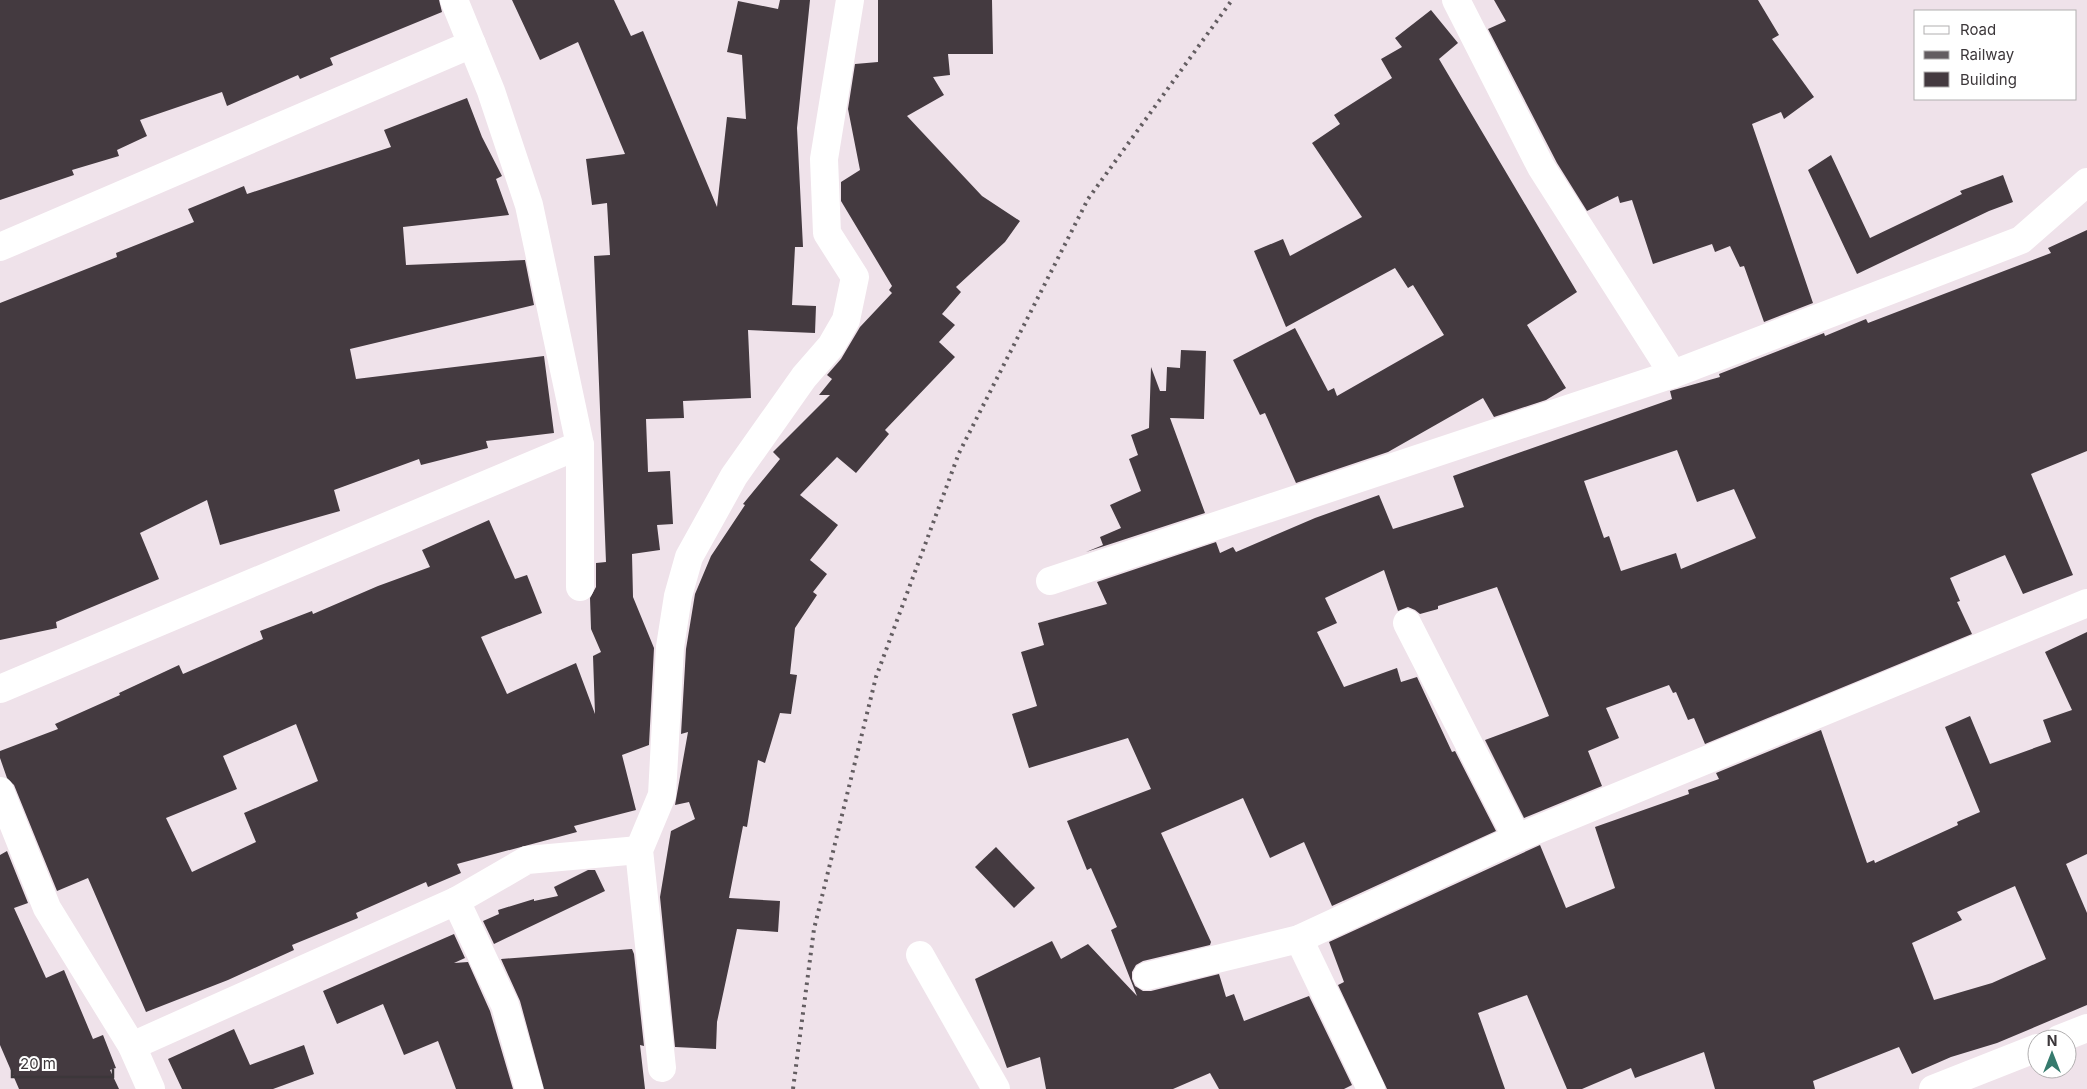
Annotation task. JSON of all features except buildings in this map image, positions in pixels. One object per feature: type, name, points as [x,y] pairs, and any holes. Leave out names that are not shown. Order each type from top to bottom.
[{"type":"street","points":[[454,0],[491,91],[529,204],[580,445],[580,587]]},
{"type":"street","points":[[662,1068],[639,850],[662,795],[670,647],[678,596],[689,557],[734,476],[804,377],[831,346],[846,320],[855,277],[827,233],[824,159],[850,0]]},
{"type":"street","points":[[1456,0],[1541,167],[1673,374]]},
{"type":"street","points":[[0,247],[472,44]]},
{"type":"street","points":[[1050,581],[1673,374],[2020,240],[2087,182]]},
{"type":"street","points":[[0,689],[580,445]]},
{"type":"street","points":[[1147,976],[1299,939],[1518,838],[2087,602]]},
{"type":"street","points":[[1407,623],[1518,838]]},
{"type":"street","points":[[0,791],[47,908],[132,1046],[151,1089]]},
{"type":"street","points":[[132,1046],[456,901],[527,860],[639,850]]},
{"type":"street","points":[[456,901],[505,1005],[529,1089]]},
{"type":"street","points":[[1299,939],[1371,1089]]},
{"type":"street","points":[[920,955],[996,1089]]},
{"type":"street","points":[[1933,1089],[1992,1078],[2027,1055]]},
{"type":"railway","points":[[793,1089],[814,929],[876,677],[959,453],[1088,199],[1232,0]]}]
